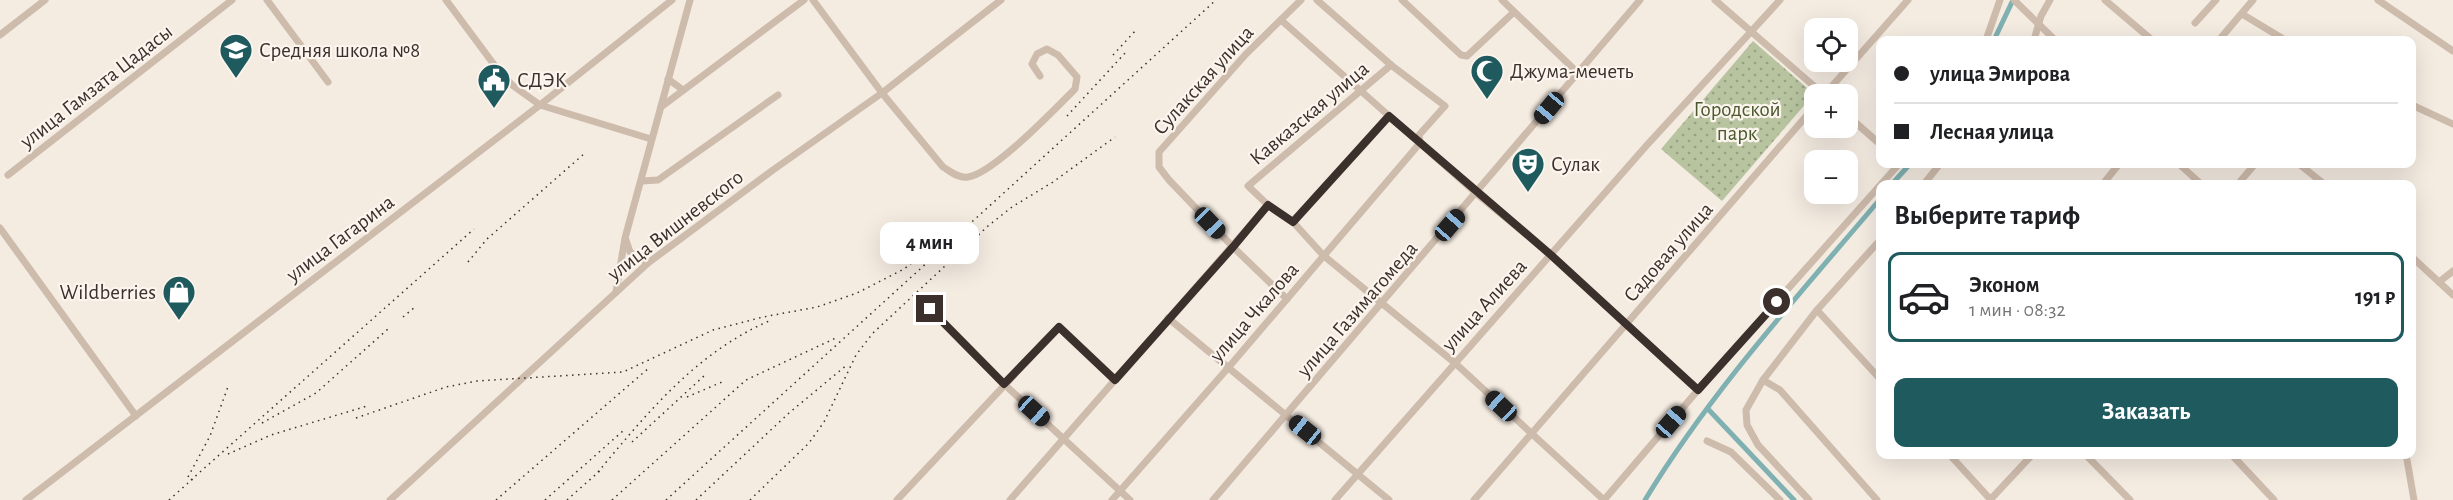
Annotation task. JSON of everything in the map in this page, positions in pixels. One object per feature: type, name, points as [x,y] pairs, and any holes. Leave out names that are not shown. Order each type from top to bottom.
[{"type":"street","points":[[0,35],[45,0]]},
{"type":"street","name":"улица Гамзата Цадасы","points":[[8,175],[232,0]]},
{"type":"street","points":[[267,0],[328,82]]},
{"type":"street","points":[[446,0],[498,70],[512,85],[540,105],[651,139]]},
{"type":"street","name":"улица Гагарина","points":[[26,500],[540,105],[672,0]]},
{"type":"street","points":[[616,292],[626,238],[651,139],[690,0]]},
{"type":"street","points":[[661,106],[804,0]]},
{"type":"street","points":[[813,0],[882,93],[943,166],[955,175],[967,178],[978,173],[1016,146],[1075,89],[1077,77],[1058,55],[1047,49],[1037,54],[1032,64],[1040,76]]},
{"type":"street","name":"улица Вишневского","points":[[390,500],[648,263],[882,93],[1001,0]]},
{"type":"street","name":"Сулакская улица","points":[[1233,247],[1169,180],[1159,167],[1159,152],[1246,54],[1301,0]]},
{"type":"street","points":[[1317,0],[1391,65]]},
{"type":"street","points":[[1402,0],[1461,55],[1467,56],[1514,12]]},
{"type":"street","points":[[1502,0],[1578,74]]},
{"type":"street","name":"улица Газимагомеда","points":[[1213,500],[1477,194],[1640,0]]},
{"type":"street","points":[[1715,0],[1812,84]]},
{"type":"street","name":"улица Алиева","points":[[1335,500],[1647,145],[1780,0]]},
{"type":"street","points":[[1833,84],[1908,0]]},
{"type":"street","points":[[1987,36],[2000,0]]},
{"type":"street","points":[[2014,0],[2051,36]]},
{"type":"street","points":[[2035,36],[2050,0]]},
{"type":"street","points":[[2104,0],[2147,36]]},
{"type":"street","points":[[2195,23],[2216,0]]},
{"type":"street","points":[[2378,0],[2453,51]]},
{"type":"street","points":[[2223,36],[2242,14],[2249,1]]},
{"type":"street","points":[[2242,14],[2278,36]]},
{"type":"street","points":[[1281,20],[1477,194],[1551,255],[1625,326],[1698,390]]},
{"type":"street","name":"Кавказская улица","points":[[1268,205],[1248,186],[1362,92],[1391,65]]},
{"type":"street","name":"улица Чкалова","points":[[1112,500],[1420,143],[1419,135],[1445,106],[1391,65]]},
{"type":"street","points":[[669,79],[683,90]]},
{"type":"street","points":[[642,180],[658,180],[778,95]]},
{"type":"street","points":[[2416,107],[2453,124]]},
{"type":"street","points":[[1293,222],[1389,116]]},
{"type":"street","name":"Садовая улица","points":[[1474,500],[1804,119]]},
{"type":"street","points":[[1858,125],[1876,141]]},
{"type":"street","points":[[1885,180],[1895,168]]},
{"type":"street","points":[[1927,180],[1937,168]]},
{"type":"street","points":[[2106,180],[2116,168]]},
{"type":"street","points":[[2184,168],[2197,180]]},
{"type":"street","points":[[2242,180],[2252,168]]},
{"type":"street","points":[[2304,168],[2319,180]]},
{"type":"street","points":[[1011,500],[1268,205],[1293,222],[1324,255],[1455,363],[1604,500],[1698,390],[1876,190]]},
{"type":"street","points":[[0,228],[136,416]]},
{"type":"street","points":[[626,238],[630,252],[648,263]]},
{"type":"street","points":[[1809,500],[1758,445],[1748,425],[1746,410],[1762,380],[1817,310],[1876,245]]},
{"type":"street","points":[[1233,247],[1287,299]]},
{"type":"street","points":[[2416,261],[2453,295]]},
{"type":"street","points":[[2439,282],[2453,271]]},
{"type":"street","points":[[930,309],[1004,384],[1130,500]]},
{"type":"street","points":[[1817,310],[1876,375]]},
{"type":"street","points":[[1168,318],[1389,500]]},
{"type":"street","points":[[897,500],[1059,327],[1115,380]]},
{"type":"street","points":[[1762,380],[1779,390],[1877,500]]},
{"type":"street","points":[[1707,441],[1731,452],[1780,500]]},
{"type":"street","points":[[1953,459],[1990,500],[2028,459]]},
{"type":"street","points":[[2090,459],[2130,500]]},
{"type":"street","points":[[2236,459],[2274,500]]},
{"type":"street","points":[[2407,459],[2415,500]]},
{"type":"green space","name":"Городской парк","points":[[1753,41],[1804,85],[1804,106],[1722,201],[1661,149]]},
{"type":"waterway","points":[[1996,36],[2013,0]]},
{"type":"waterway","points":[[1896,180],[1906,168]]},
{"type":"waterway","points":[[1645,500],[1698,420],[1727,382],[1876,204]]},
{"type":"waterway","points":[[1708,409],[1794,500]]},
{"type":"railway","points":[[666,500],[1216,0]]},
{"type":"railway","points":[[1113,55],[1137,29]]},
{"type":"railway","points":[[1067,116],[1126,52]]},
{"type":"railway","points":[[750,500],[809,443],[824,422],[856,355],[873,333],[988,226],[1115,137]]},
{"type":"railway","points":[[468,262],[487,239],[585,153]]},
{"type":"railway","points":[[191,480],[474,229]]},
{"type":"railway","points":[[356,418],[446,387],[477,381],[623,372],[713,330],[763,317],[817,307],[857,293],[904,269],[936,244]]},
{"type":"railway","points":[[403,317],[415,307]]},
{"type":"railway","points":[[598,472],[655,406],[696,367],[743,334],[769,321]]},
{"type":"railway","points":[[262,423],[316,393],[388,329]]},
{"type":"railway","points":[[612,500],[746,380],[838,337]]},
{"type":"railway","points":[[696,500],[789,413],[848,364]]},
{"type":"railway","points":[[496,500],[650,367]]},
{"type":"railway","points":[[632,442],[705,375]]},
{"type":"railway","points":[[687,397],[722,382]]},
{"type":"railway","points":[[188,477],[210,436],[229,384]]},
{"type":"railway","points":[[228,454],[271,435],[367,406]]},
{"type":"railway","points":[[545,500],[624,430]]},
{"type":"railway","points":[[567,500],[603,468]]},
{"type":"railway","points":[[169,500],[196,476]]},
{"type":"place","name":"Средняя школа №8","points":[[236,79]]},
{"type":"place","name":"Джума-мечеть","points":[[1487,100]]},
{"type":"place","name":"СДЭК","points":[[494,109]]},
{"type":"place","name":"Сулак","points":[[1528,193]]},
{"type":"place","name":"Wildberries","points":[[179,321]]},
{"type":"route","points":[[930,309],[1004,384],[1059,327],[1115,380],[1268,205],[1293,222],[1389,116],[1477,194],[1551,255],[1625,326],[1698,390],[1777,302]]}]
